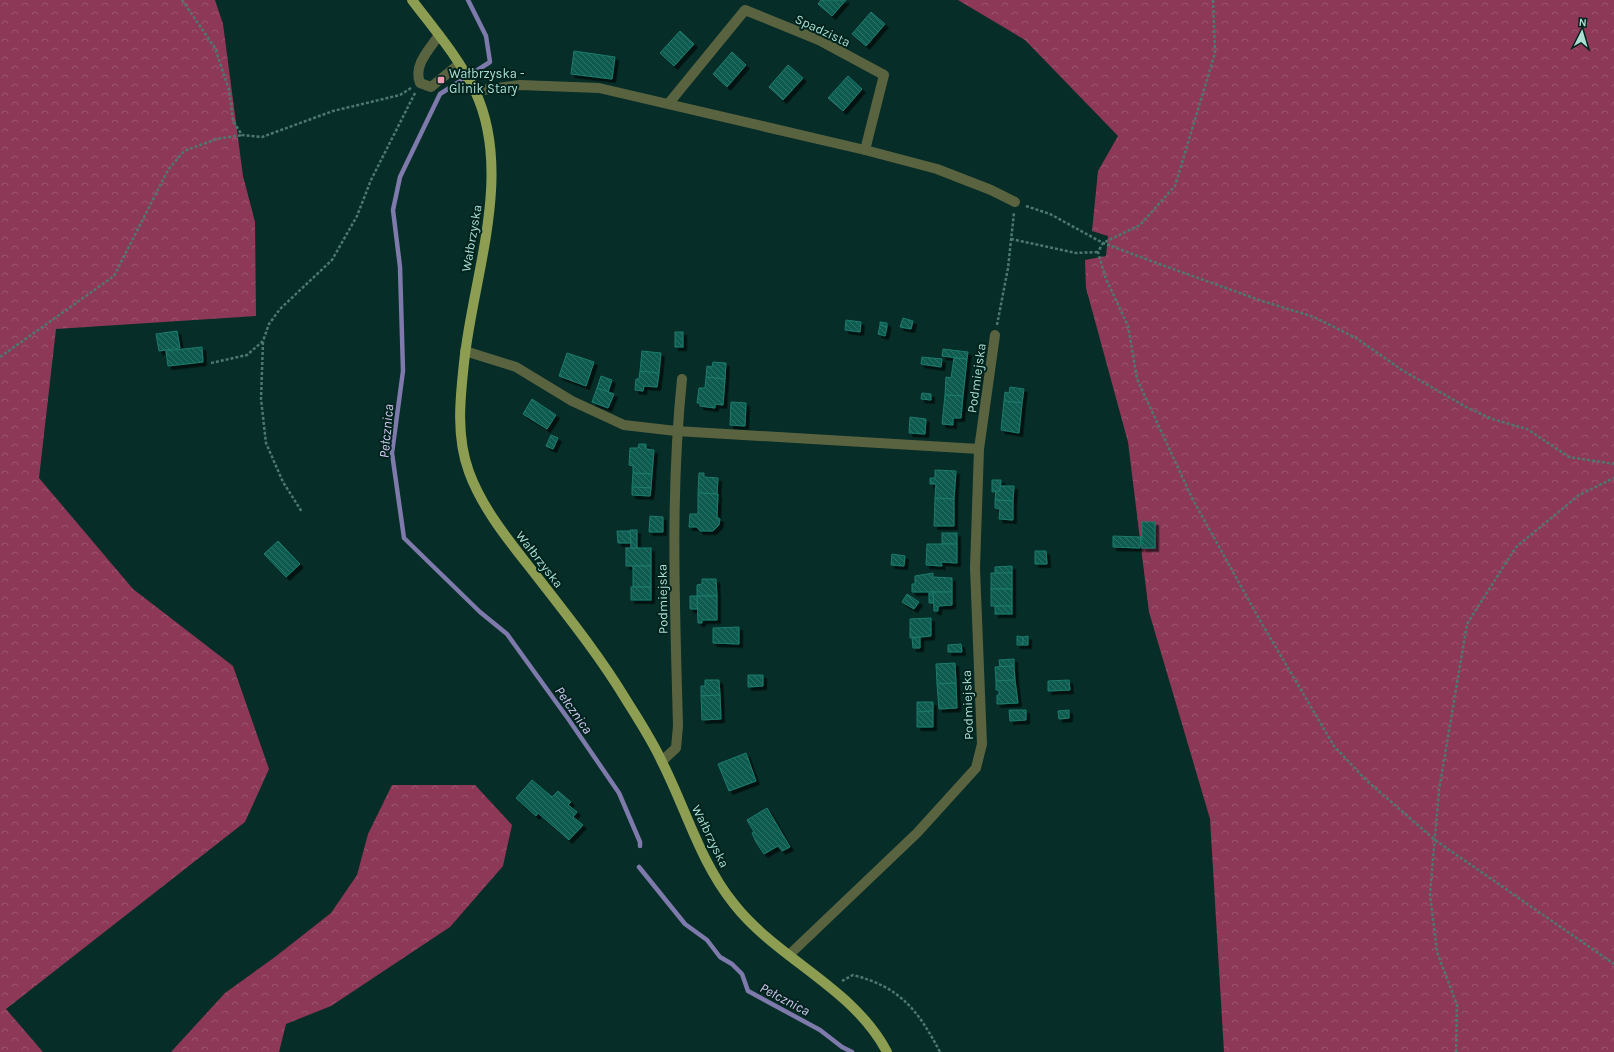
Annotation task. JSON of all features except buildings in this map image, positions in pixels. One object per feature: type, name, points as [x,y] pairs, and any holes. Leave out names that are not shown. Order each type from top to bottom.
[{"type":"main road","name":"Wałbrzyska","points":[[412,0],[439,35],[460,66],[473,89],[482,114],[491,151],[491,197],[465,351],[460,430],[468,469],[477,492],[493,519],[579,631],[620,690],[662,761],[710,868],[734,904],[761,932],[831,987],[858,1012],[887,1052]]},
{"type":"street","name":"Spadzista","points":[[669,104],[745,10],[818,40],[884,75],[865,150]]},
{"type":"street","points":[[439,35],[417,68],[417,77],[420,83],[431,87],[460,66]]},
{"type":"street","points":[[473,89],[520,85],[599,88],[865,150],[937,169],[991,190],[1015,202]]},
{"type":"street","name":"Podmiejska","points":[[789,955],[916,833],[976,768],[982,744],[975,568],[979,449],[994,335]]},
{"type":"street","points":[[465,351],[516,367],[572,401],[624,425],[676,431],[979,449]]},
{"type":"street","name":"Podmiejska","points":[[662,761],[676,748],[678,726],[673,531],[676,431],[682,379]]},
{"type":"path","points":[[182,0],[215,48],[229,90],[233,121],[242,135]]},
{"type":"path","points":[[1213,0],[1215,53],[1175,186],[1140,225],[1103,243],[1098,252],[1106,280],[1128,326],[1137,379],[1192,498],[1258,618],[1334,746],[1366,780],[1435,840],[1614,964]]},
{"type":"path","points":[[0,357],[114,276],[168,170],[184,151],[217,139],[242,135],[262,137],[333,111],[400,95],[420,83]]},
{"type":"path","points":[[302,512],[283,482],[266,443],[261,398],[263,341],[269,324],[280,309],[332,260],[357,216],[371,180],[420,83]]},
{"type":"path","points":[[994,335],[1008,268],[1015,202],[1050,214],[1103,243],[1259,300],[1314,316],[1356,338],[1402,370],[1466,407],[1492,419],[1527,429],[1569,457],[1614,464]]},
{"type":"path","points":[[1011,239],[1076,253],[1098,252]]},
{"type":"path","points":[[211,363],[247,355],[263,341]]},
{"type":"path","points":[[1456,1052],[1457,1005],[1437,952],[1430,894],[1439,790],[1467,624],[1516,547],[1579,495],[1614,478]]},
{"type":"path","points":[[831,987],[853,975],[874,980],[894,991],[914,1009],[940,1052]]},
{"type":"green space","points":[[0,0],[215,0],[223,24],[243,176],[255,222],[256,316],[56,329],[39,478],[133,589],[233,666],[269,769],[245,822],[6,1009],[43,1052],[0,1052]]},
{"type":"green space","points":[[958,0],[1614,0],[1614,1052],[1224,1052],[1210,819],[1149,612],[1128,442],[1086,288],[1085,260],[1106,256],[1108,236],[1092,231],[1098,171],[1118,136],[1025,40]]},
{"type":"green space","points":[[392,785],[475,785],[512,825],[503,866],[450,927],[331,1006],[286,1024],[279,1052],[171,1052],[225,993],[275,957],[331,913],[357,875],[368,834]]},
{"type":"waterway","name":"Pełcznica","points":[[468,0],[486,36],[490,62],[440,94],[400,177],[393,210],[400,267],[403,371],[392,453],[404,538],[480,612],[507,634],[619,793],[640,842],[640,846]]},
{"type":"waterway","name":"Pełcznica","points":[[639,867],[685,924],[707,940],[720,957],[732,964],[742,974],[748,991],[820,1030],[842,1047],[852,1052]]},
{"type":"place","name":"Wałbrzyska - Glinik Stary","points":[[441,80]]}]
